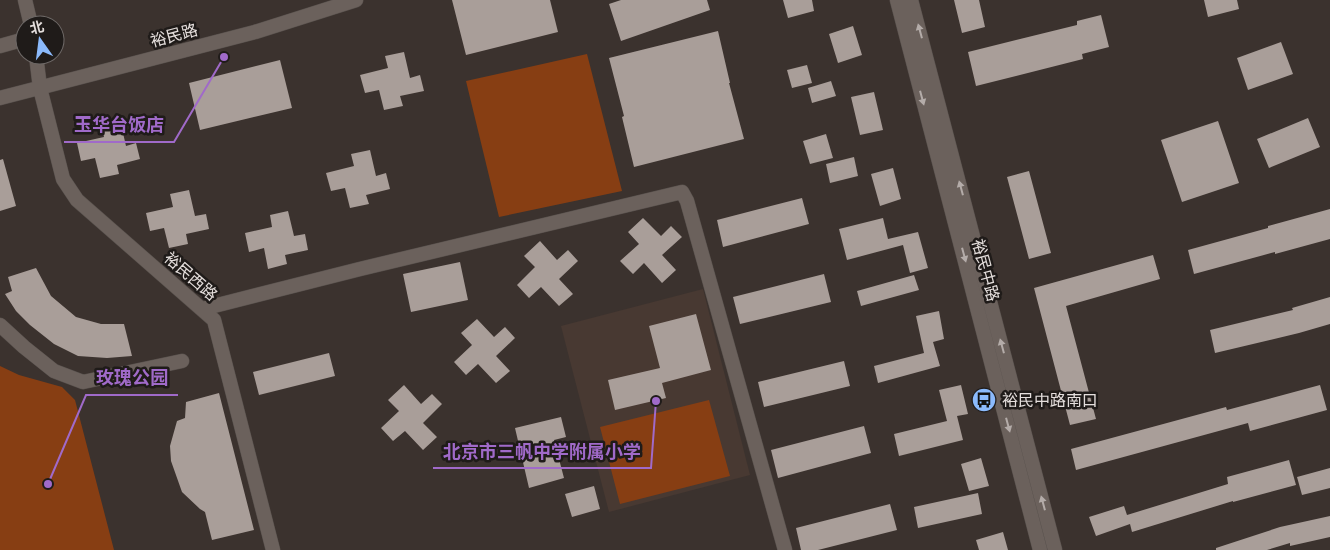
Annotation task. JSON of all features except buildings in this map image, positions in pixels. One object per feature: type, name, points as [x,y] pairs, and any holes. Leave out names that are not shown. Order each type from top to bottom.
[{"type":"street","points":[[25,0],[29,15]]},
{"type":"street","name":"裕民路","points":[[0,98],[255,32],[339,3],[356,0]]},
{"type":"street","name":"裕民中路","points":[[897,0],[1040,550]]},
{"type":"street","name":"裕民中路","points":[[912,0],[1055,550]]},
{"type":"street","points":[[0,46],[15,42]]},
{"type":"street","name":"裕民西路","points":[[37,65],[40,88],[63,179],[77,200],[214,320],[273,550]]},
{"type":"street","points":[[202,309],[370,266],[682,192],[687,201],[785,550]]},
{"type":"street","points":[[0,325],[54,371],[83,382],[182,361]]},
{"type":"shaded area","points":[[587,54],[622,191],[499,217],[466,81]]},
{"type":"shaded area","points":[[703,289],[750,475],[609,512],[561,326]]},
{"type":"shaded area","points":[[0,366],[19,375],[62,387],[75,400],[114,550],[0,550]]},
{"type":"shaded area","points":[[709,400],[730,476],[620,504],[600,427]]},
{"type":"place","name":"玉华台饭店","points":[[224,57]]},
{"type":"place","name":"裕民中路南口","points":[[984,400]]},
{"type":"place","name":"北京市三帆中学附属小学","points":[[656,401]]},
{"type":"place","name":"玫瑰公园","points":[[48,484]]}]
